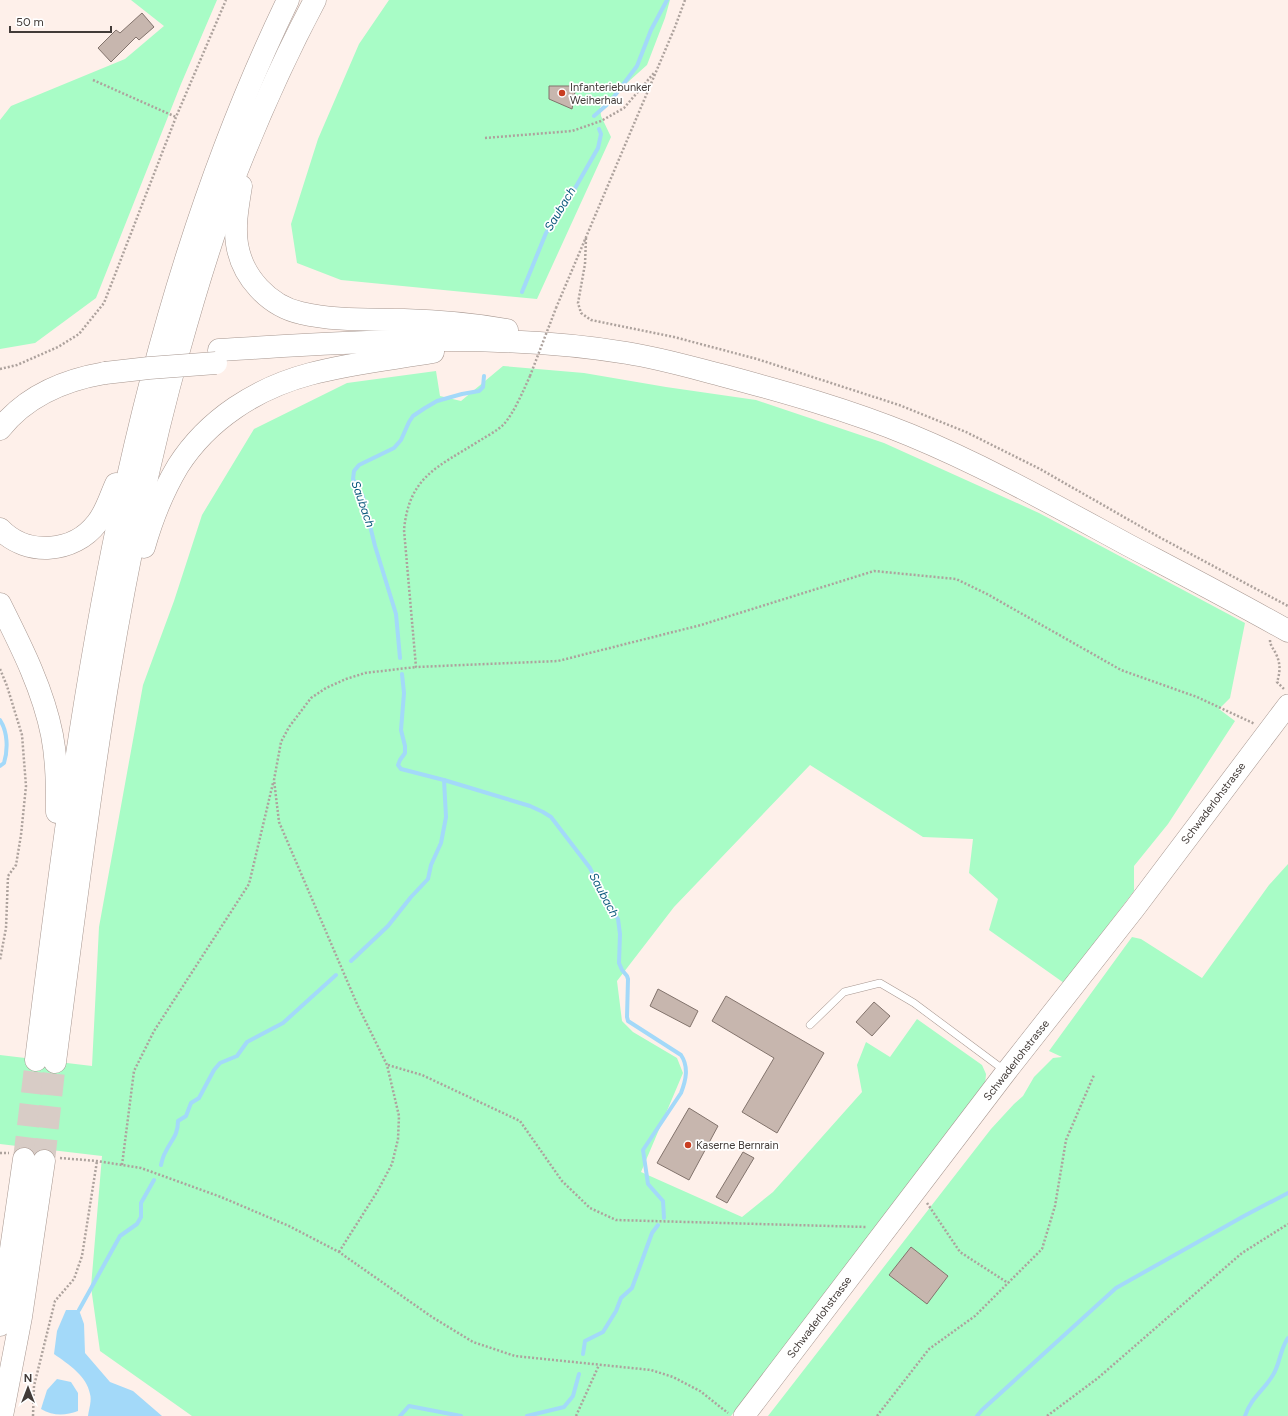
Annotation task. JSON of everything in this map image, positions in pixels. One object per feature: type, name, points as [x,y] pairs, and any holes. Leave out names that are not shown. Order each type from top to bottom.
[{"type":"highway","points":[[56,898],[76,754],[95,642],[118,518],[140,424],[176,292],[210,187],[230,130],[264,49],[288,0]]},
{"type":"highway","points":[[0,604],[34,675],[44,703],[53,736],[57,773],[56,898],[46,1061],[92,778],[138,515],[172,378],[212,242],[228,194],[266,99],[315,0]]},
{"type":"highway","points":[[249,140],[237,216],[237,244],[242,261],[251,279],[264,293],[281,306],[302,314],[335,318],[417,320],[466,324],[531,334],[651,358],[784,392],[862,417],[908,434],[1017,485],[1279,636]]},
{"type":"highway","points":[[0,410],[20,392],[49,376],[80,366],[107,367],[217,357],[312,344],[438,340],[553,344],[626,353]]},
{"type":"highway","points":[[116,636],[147,536],[171,478],[197,441],[221,418],[246,400],[294,379],[345,366],[433,352]]},
{"type":"highway","points":[[217,357],[433,352],[511,354],[561,357],[729,378]]},
{"type":"highway","points":[[0,429],[11,416],[26,403],[44,392],[107,367]]},
{"type":"highway","points":[[0,529],[4,534],[20,543],[43,548],[65,545],[86,534],[98,523],[106,509],[140,424]]},
{"type":"highway","points":[[0,1325],[34,1158]]},
{"type":"highway","points":[[2,1416],[21,1316],[34,1158]]},
{"type":"main road","name":"Schwaderlohstrasse","points":[[744,1416],[1006,1072],[1135,908],[1284,695]]},
{"type":"lane","points":[[810,1025],[844,992],[880,983],[914,1003],[1006,1072]]},
{"type":"path","points":[[0,369],[17,365],[58,347],[78,334],[104,303],[176,117],[226,0]]},
{"type":"path","points":[[416,667],[404,530],[406,514],[411,498],[420,483],[433,470],[448,459],[491,434],[504,423],[523,393],[556,308],[685,0]]},
{"type":"path","points":[[485,138],[572,131],[601,121],[624,108],[656,71]]},
{"type":"path","points":[[94,80],[176,117]]},
{"type":"path","points":[[0,373],[4,368]]},
{"type":"path","points":[[122,1165],[134,1071],[154,1030],[249,884],[274,780],[281,742],[300,710],[311,698],[326,688],[346,679],[366,674],[416,667],[558,661],[701,625],[874,571],[956,579],[987,594],[1121,670],[1197,697],[1243,718]]},
{"type":"path","points":[[1279,636],[1280,669],[1277,682],[1284,695]]},
{"type":"path","points":[[0,669],[7,686],[22,736],[26,786],[16,865],[8,876],[6,928],[0,960]]},
{"type":"path","points":[[274,780],[279,822],[357,1004],[387,1065],[399,1116],[398,1140],[392,1164],[378,1192],[353,1228],[339,1252]]},
{"type":"path","points":[[387,1065],[422,1075],[520,1121],[562,1181],[590,1208],[622,1222],[887,1228]]},
{"type":"path","points":[[877,1416],[929,1348],[975,1316],[1042,1249],[1055,1206],[1066,1140],[1094,1075]]},
{"type":"path","points":[[0,1152],[34,1158],[97,1161],[141,1168],[221,1197],[289,1226],[339,1252],[432,1317],[473,1342],[515,1356],[651,1370],[673,1377],[700,1391],[731,1416]]},
{"type":"path","points":[[33,1416],[34,1386],[55,1301],[74,1279],[82,1256],[97,1161]]},
{"type":"path","points":[[927,1203],[960,1252],[1008,1283]]},
{"type":"path","points":[[1047,1416],[1098,1378],[1242,1253],[1288,1224]]},
{"type":"path","points":[[576,1416],[599,1365]]},
{"type":"green space","points":[[131,0],[217,0],[181,84],[96,298],[35,343],[0,349],[0,120],[11,106],[125,59],[164,26]]},
{"type":"green space","points":[[389,0],[670,0],[665,18],[647,65],[600,107],[601,116],[611,137],[537,299],[341,280],[297,263],[291,224],[318,139],[359,44]]},
{"type":"green space","points":[[503,366],[584,373],[756,400],[884,443],[1039,513],[1245,623],[1230,698],[1219,709],[1235,721],[1168,824],[1134,866],[1134,891],[1064,983],[989,930],[998,899],[969,873],[973,839],[923,837],[810,765],[674,907],[617,981],[622,1021],[633,1032],[677,1058],[683,1073],[641,1172],[742,1217],[773,1192],[862,1092],[857,1065],[866,1042],[890,1057],[917,1019],[982,1065],[986,1074],[985,1085],[731,1416],[192,1416],[100,1351],[91,1287],[102,1156],[0,1144],[0,1055],[92,1066],[99,927],[143,685],[174,601],[202,515],[254,429],[347,383],[436,371],[440,396],[461,401]]},
{"type":"green space","points":[[1288,864],[1288,1416],[768,1416],[991,1129],[1023,1096],[1034,1077],[1053,1058],[1062,1057],[1049,1051],[1132,937],[1141,939],[1202,978],[1269,885]]},
{"type":"water","points":[[66,1310],[79,1310],[84,1324],[85,1353],[110,1382],[133,1391],[162,1416],[88,1416],[91,1396],[85,1382],[76,1371],[54,1354],[57,1331]]},
{"type":"water","points":[[57,1379],[71,1382],[78,1393],[78,1411],[68,1414],[59,1414],[50,1413],[41,1409],[47,1390]]},
{"type":"building","points":[[142,13],[154,27],[139,40],[136,37],[111,62],[98,48],[116,30],[120,33]]},
{"type":"building","name":"Infanteriebunker Weiherhau","points":[[549,86],[576,86],[572,109],[549,99]]},
{"type":"building","points":[[658,989],[698,1011],[690,1027],[650,1006]]},
{"type":"building","points":[[726,996],[824,1053],[777,1133],[742,1112],[774,1058],[712,1021]]},
{"type":"building","points":[[874,1002],[890,1016],[872,1036],[856,1022]]},
{"type":"building","name":"Kaserne Bernrain","points":[[689,1108],[718,1126],[689,1180],[657,1163]]},
{"type":"building","points":[[743,1152],[754,1158],[727,1203],[716,1197]]},
{"type":"building","points":[[911,1247],[948,1276],[927,1304],[889,1275]]},
{"type":"waterway","name":"Saubach","points":[[594,116],[610,102],[637,66],[651,30],[667,0]]},
{"type":"waterway","name":"Saubach","points":[[522,292],[546,233],[574,190],[598,148],[601,134],[599,129]]},
{"type":"waterway","name":"Saubach","points":[[400,658],[396,614],[375,546],[363,497],[353,479],[354,471],[359,465],[394,448],[401,440],[413,416],[437,401],[479,391],[483,387],[484,376]]},
{"type":"waterway","name":"Saubach","points":[[351,961],[388,926],[411,897],[428,879],[431,865],[441,843],[446,817],[444,780],[401,769],[398,765],[405,753],[401,730],[404,693],[402,674]]},
{"type":"waterway","points":[[0,720],[5,730],[7,747],[4,763],[0,766]]},
{"type":"waterway","name":"Saubach","points":[[444,780],[530,806],[551,817],[590,868],[604,898],[618,919],[620,934],[619,963],[628,979],[628,1021],[681,1055],[686,1069],[681,1093],[643,1150],[648,1184],[663,1201],[664,1218]]},
{"type":"waterway","points":[[161,1165],[164,1154],[177,1130],[178,1121],[186,1116],[191,1103],[199,1098],[214,1070],[220,1063],[237,1056],[247,1042],[283,1023],[336,975]]},
{"type":"waterway","points":[[79,1310],[120,1236],[137,1224],[141,1217],[141,1203],[154,1180]]},
{"type":"waterway","points":[[977,1416],[1116,1288],[1288,1193]]},
{"type":"waterway","points":[[583,1354],[585,1341],[603,1332],[616,1311],[621,1298],[632,1288],[652,1233],[658,1225]]},
{"type":"waterway","points":[[1245,1416],[1250,1405],[1273,1375],[1285,1342],[1288,1338]]},
{"type":"waterway","points":[[527,1416],[564,1407],[573,1396],[579,1374]]},
{"type":"waterway","points":[[400,1416],[409,1406],[461,1416]]},
{"type":"tunnel","points":[[24,1159],[36,1060]]},
{"type":"tunnel","points":[[44,1161],[55,1062]]},
{"type":"place","name":"Infanteriebunker Weiherhau","points":[[562,93]]},
{"type":"place","name":"Kaserne Bernrain","points":[[688,1145]]}]
